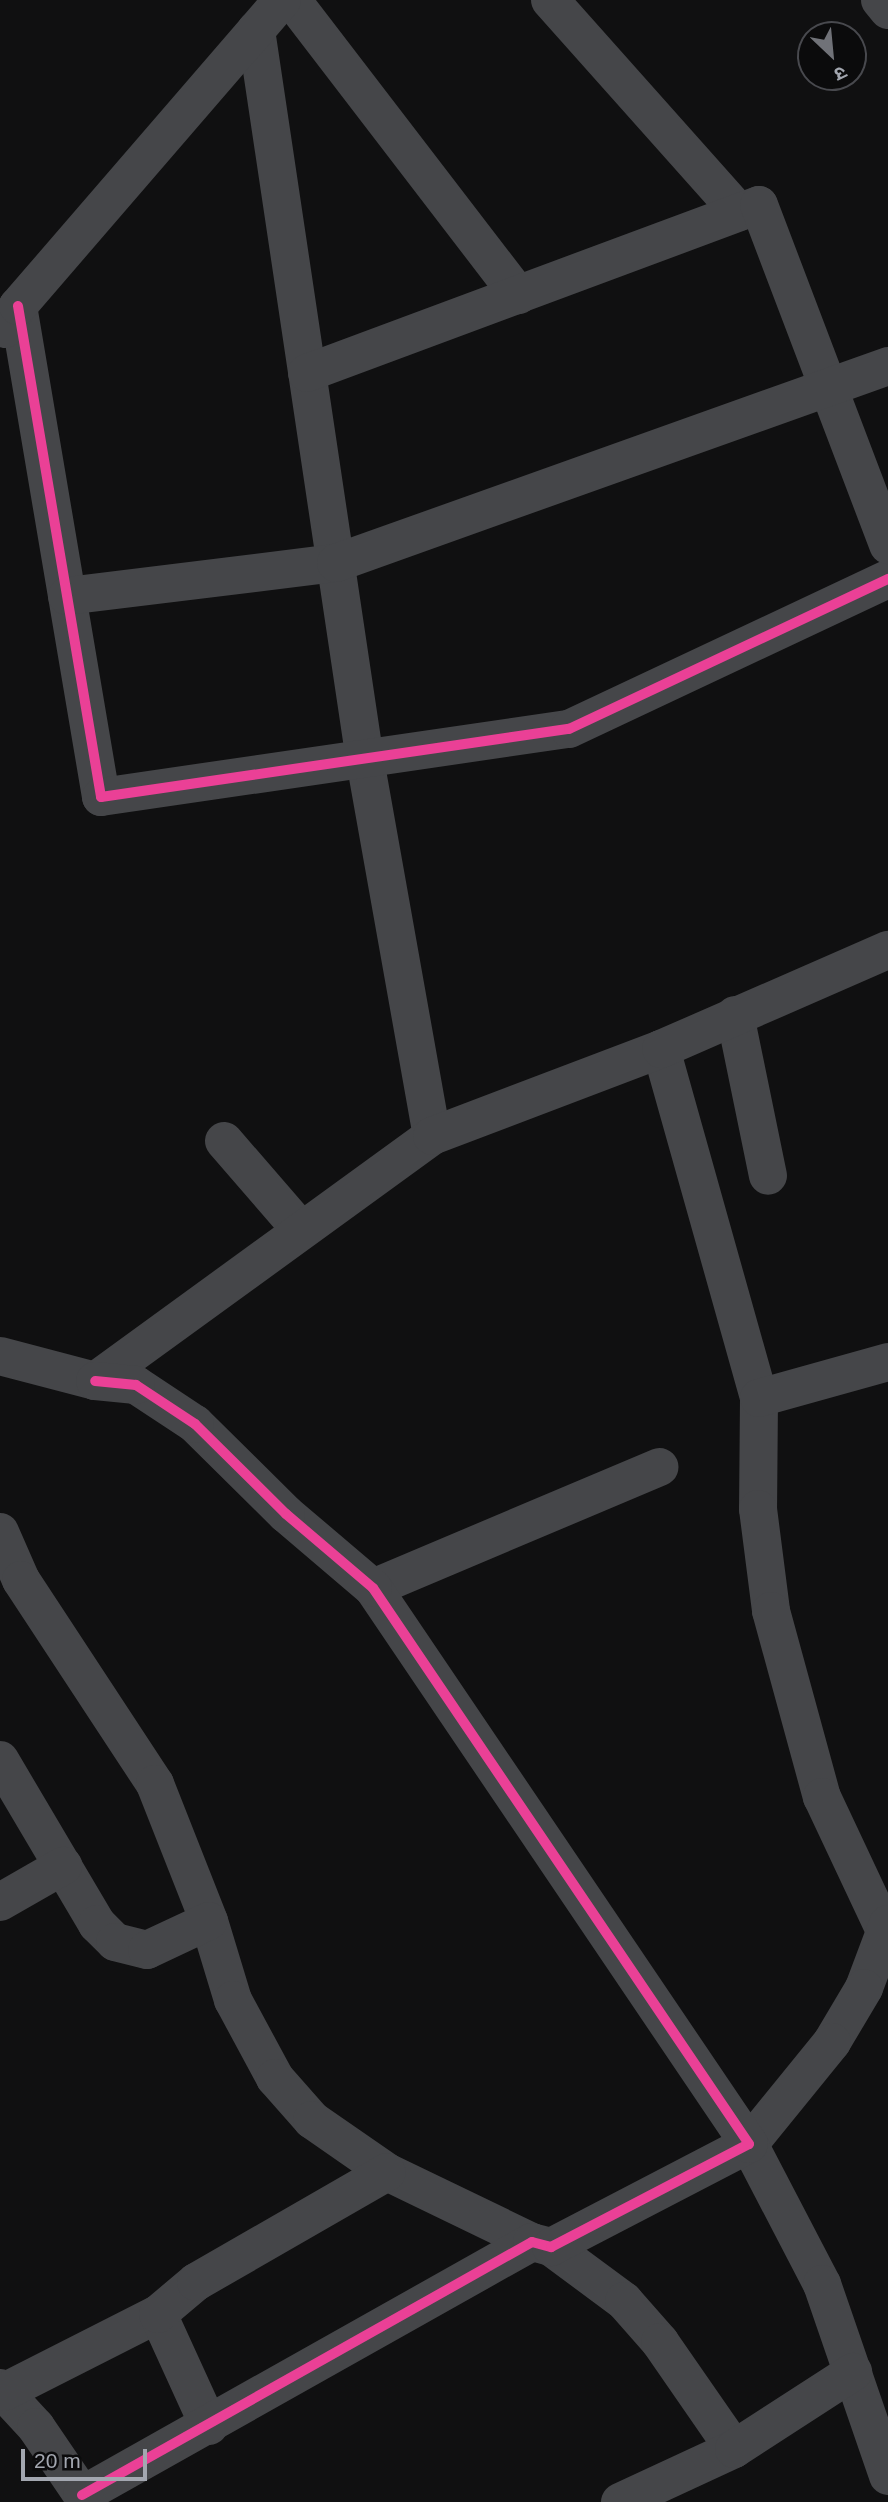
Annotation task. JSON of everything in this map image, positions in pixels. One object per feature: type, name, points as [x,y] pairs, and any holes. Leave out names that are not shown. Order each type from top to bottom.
[{"type":"street","points":[[282,0],[9,321],[67,596],[102,797],[569,729],[888,579]]},
{"type":"street","points":[[292,0],[518,295]]},
{"type":"street","points":[[550,0],[739,212]]},
{"type":"street","points":[[880,0],[888,10]]},
{"type":"street","points":[[256,30],[366,760],[432,1136]]},
{"type":"street","points":[[307,373],[759,205],[888,545]]},
{"type":"street","points":[[67,596],[336,563],[888,366]]},
{"type":"street","points":[[95,1381],[432,1136],[661,1049],[888,950]]},
{"type":"street","points":[[735,1015],[768,1176]]},
{"type":"street","points":[[387,2172],[196,2282],[158,2314],[2,2390],[36,2427],[85,2499],[209,2426],[542,2245],[749,2144],[832,2042],[864,1988],[887,1928],[822,1797],[771,1611],[758,1509],[759,1398],[661,1049]]},
{"type":"street","points":[[224,1140],[301,1230]]},
{"type":"street","points":[[0,1356],[95,1381],[136,1385],[195,1424],[286,1514],[373,1588],[749,2144],[822,2284],[888,2476]]},
{"type":"street","points":[[759,1398],[888,1362]]},
{"type":"street","points":[[373,1588],[659,1467]]},
{"type":"street","points":[[0,1532],[21,1580],[155,1784],[209,1921],[233,2000],[275,2078],[312,2120],[387,2172],[542,2245],[624,2301],[660,2342],[734,2449]]},
{"type":"street","points":[[0,1760],[97,1924],[127,1948],[147,1950],[209,1921]]},
{"type":"street","points":[[0,1902],[63,1866]]},
{"type":"street","points":[[158,2314],[209,2426]]},
{"type":"street","points":[[643,2496],[734,2449],[853,2372]]},
{"type":"cycle path","points":[[18,306],[101,797],[569,729],[888,579]]},
{"type":"cycle path","points":[[82,2495],[532,2242],[551,2247],[749,2144],[373,1588],[286,1514],[195,1424],[136,1385],[95,1381]]}]
